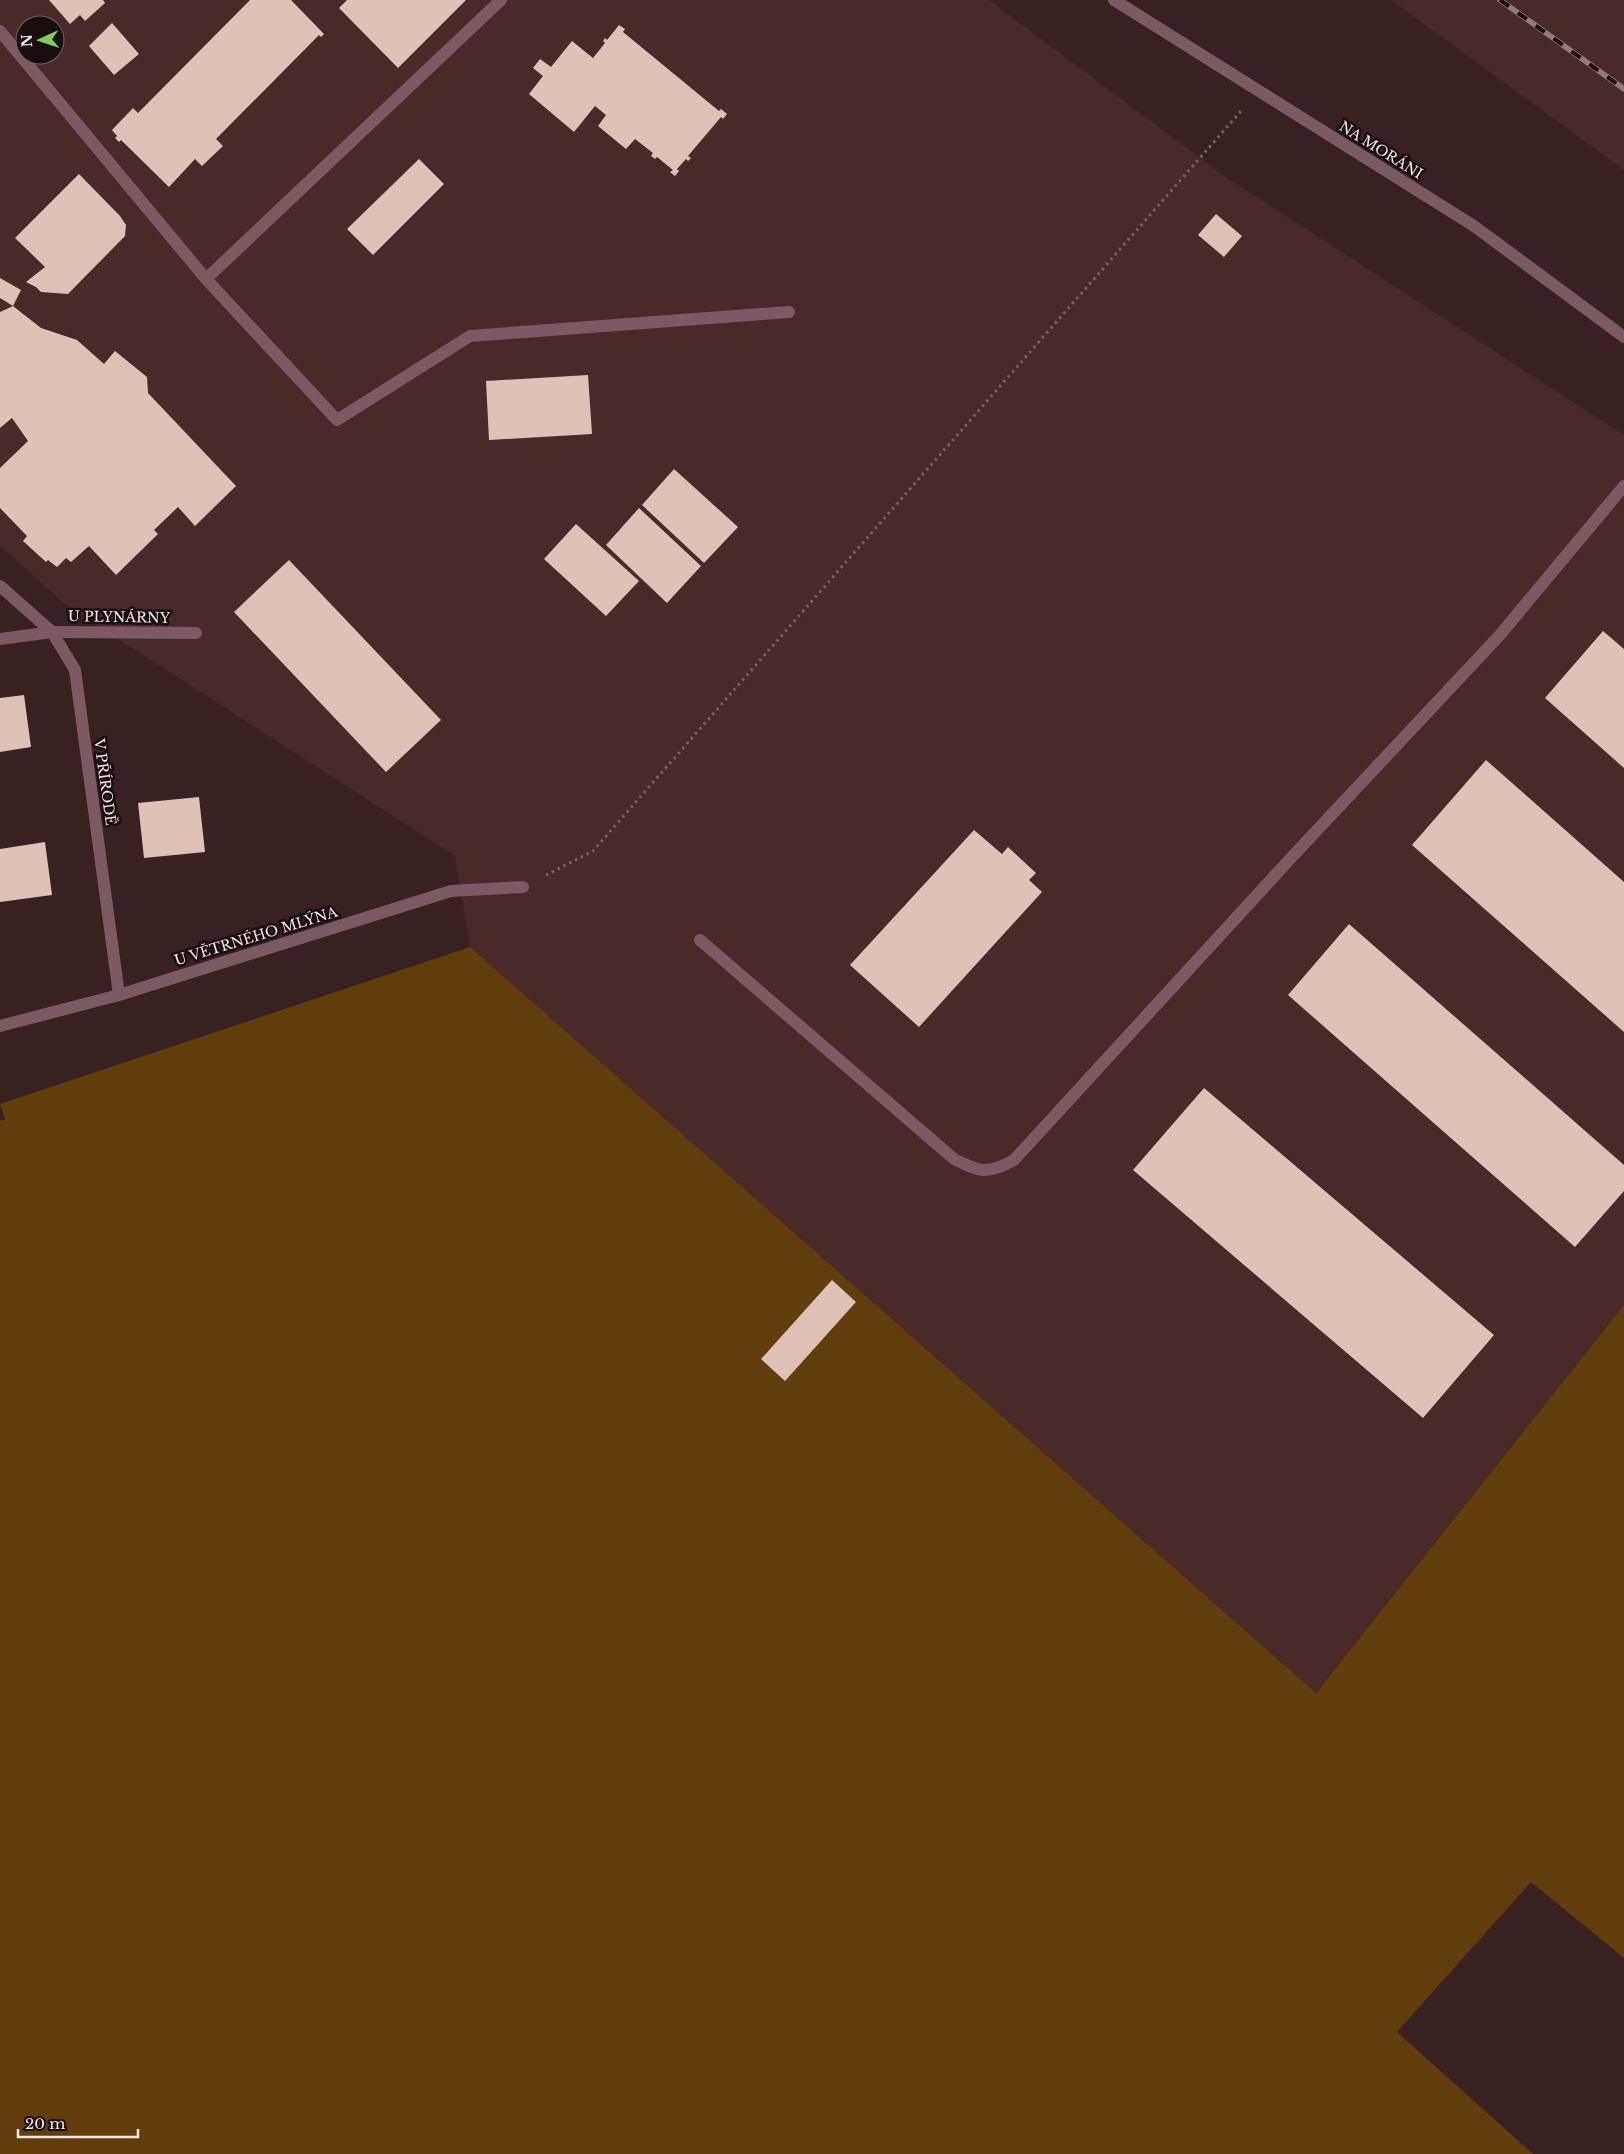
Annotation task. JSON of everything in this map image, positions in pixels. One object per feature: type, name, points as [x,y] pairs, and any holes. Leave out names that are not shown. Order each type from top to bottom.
[{"type":"street","points":[[206,279],[501,0]]},
{"type":"street","name":"NA MORÁNI","points":[[1114,0],[1474,226],[1624,337]]},
{"type":"street","points":[[0,31],[206,279],[337,420],[470,336],[789,312]]},
{"type":"street","points":[[700,940],[954,1159],[975,1170],[996,1170],[1014,1160],[1290,859],[1499,636],[1624,486]]},
{"type":"street","name":"U PLYNÁRNY","points":[[0,586],[52,632],[196,633]]},
{"type":"street","points":[[0,639],[52,632]]},
{"type":"street","name":"V PŘÍRODĚ","points":[[52,632],[75,670],[119,995]]},
{"type":"street","name":"U VĚTRNÉHO MLÝNA","points":[[0,1026],[119,995],[452,891],[523,887]]},
{"type":"path","points":[[523,887],[593,851],[1258,90]]},
{"type":"shaded area","points":[[0,0],[989,0],[1220,173],[1624,435],[1624,1305],[1316,1693],[470,947],[455,856],[67,606],[0,546]]},
{"type":"shaded area","points":[[1391,0],[1624,0],[1624,170]]},
{"type":"shaded area","points":[[470,947],[1316,1693],[1624,1305],[1624,1958],[1531,1882],[1397,2032],[1533,2154],[0,2154],[0,1121],[5,1119],[0,1104]]},
{"type":"building","points":[[49,0],[103,0],[105,3],[85,21],[80,15],[70,24],[65,18],[65,15],[62,15]]},
{"type":"building","points":[[250,0],[291,0],[324,34],[321,37],[319,35],[216,139],[223,146],[202,166],[195,159],[169,187],[121,140],[119,142],[115,138],[117,136],[112,130],[133,108],[138,113]]},
{"type":"building","points":[[347,0],[466,0],[398,68],[339,8]]},
{"type":"building","points":[[112,23],[139,54],[114,75],[89,46]]},
{"type":"building","points":[[619,25],[625,29],[623,32],[719,111],[721,109],[727,114],[723,119],[721,117],[688,156],[691,158],[688,161],[686,159],[677,169],[679,171],[675,176],[670,172],[673,170],[657,157],[655,159],[651,156],[653,153],[635,139],[626,149],[598,126],[606,115],[595,106],[574,132],[529,94],[543,76],[533,68],[540,59],[551,67],[572,41],[593,58],[605,43],[603,41],[605,38],[607,40]]},
{"type":"building","points":[[419,159],[444,184],[373,255],[347,229]]},
{"type":"building","points":[[79,174],[120,216],[126,225],[125,236],[68,294],[41,292],[26,282],[45,267],[15,238]]},
{"type":"building","points":[[1216,214],[1242,236],[1224,257],[1198,235]]},
{"type":"building","points":[[0,278],[21,290],[13,306],[0,298]]},
{"type":"building","points":[[13,306],[41,328],[77,340],[104,364],[115,351],[147,377],[148,393],[236,486],[195,526],[178,507],[154,530],[158,534],[116,575],[89,546],[71,562],[66,558],[57,567],[48,560],[46,562],[23,541],[27,536],[0,508],[0,468],[28,441],[12,418],[0,428],[0,312]]},
{"type":"building","points":[[588,375],[592,434],[489,440],[486,381]]},
{"type":"building","points":[[674,469],[738,527],[704,563],[642,505]]},
{"type":"building","points":[[639,508],[701,566],[667,603],[606,545]]},
{"type":"building","points":[[576,524],[639,581],[606,616],[544,559]]},
{"type":"building","points":[[289,560],[441,720],[386,772],[234,612]]},
{"type":"building","points":[[1603,631],[1624,649],[1624,768],[1545,698]]},
{"type":"building","points":[[24,695],[31,747],[0,752],[0,698]]},
{"type":"building","points":[[1486,760],[1624,882],[1624,1032],[1412,845]]},
{"type":"building","points":[[199,797],[205,852],[144,858],[138,803]]},
{"type":"building","points":[[974,830],[1002,854],[1008,847],[1036,873],[1029,880],[1042,892],[919,1027],[850,965]]},
{"type":"building","points":[[45,842],[52,895],[0,902],[0,849]]},
{"type":"building","points":[[1349,924],[1624,1165],[1624,1191],[1575,1247],[1288,995]]},
{"type":"building","points":[[1204,1088],[1494,1335],[1423,1418],[1133,1170]]},
{"type":"building","points":[[832,1280],[856,1302],[785,1381],[761,1359]]},
{"type":"railway","points":[[1500,0],[1624,89]]}]
